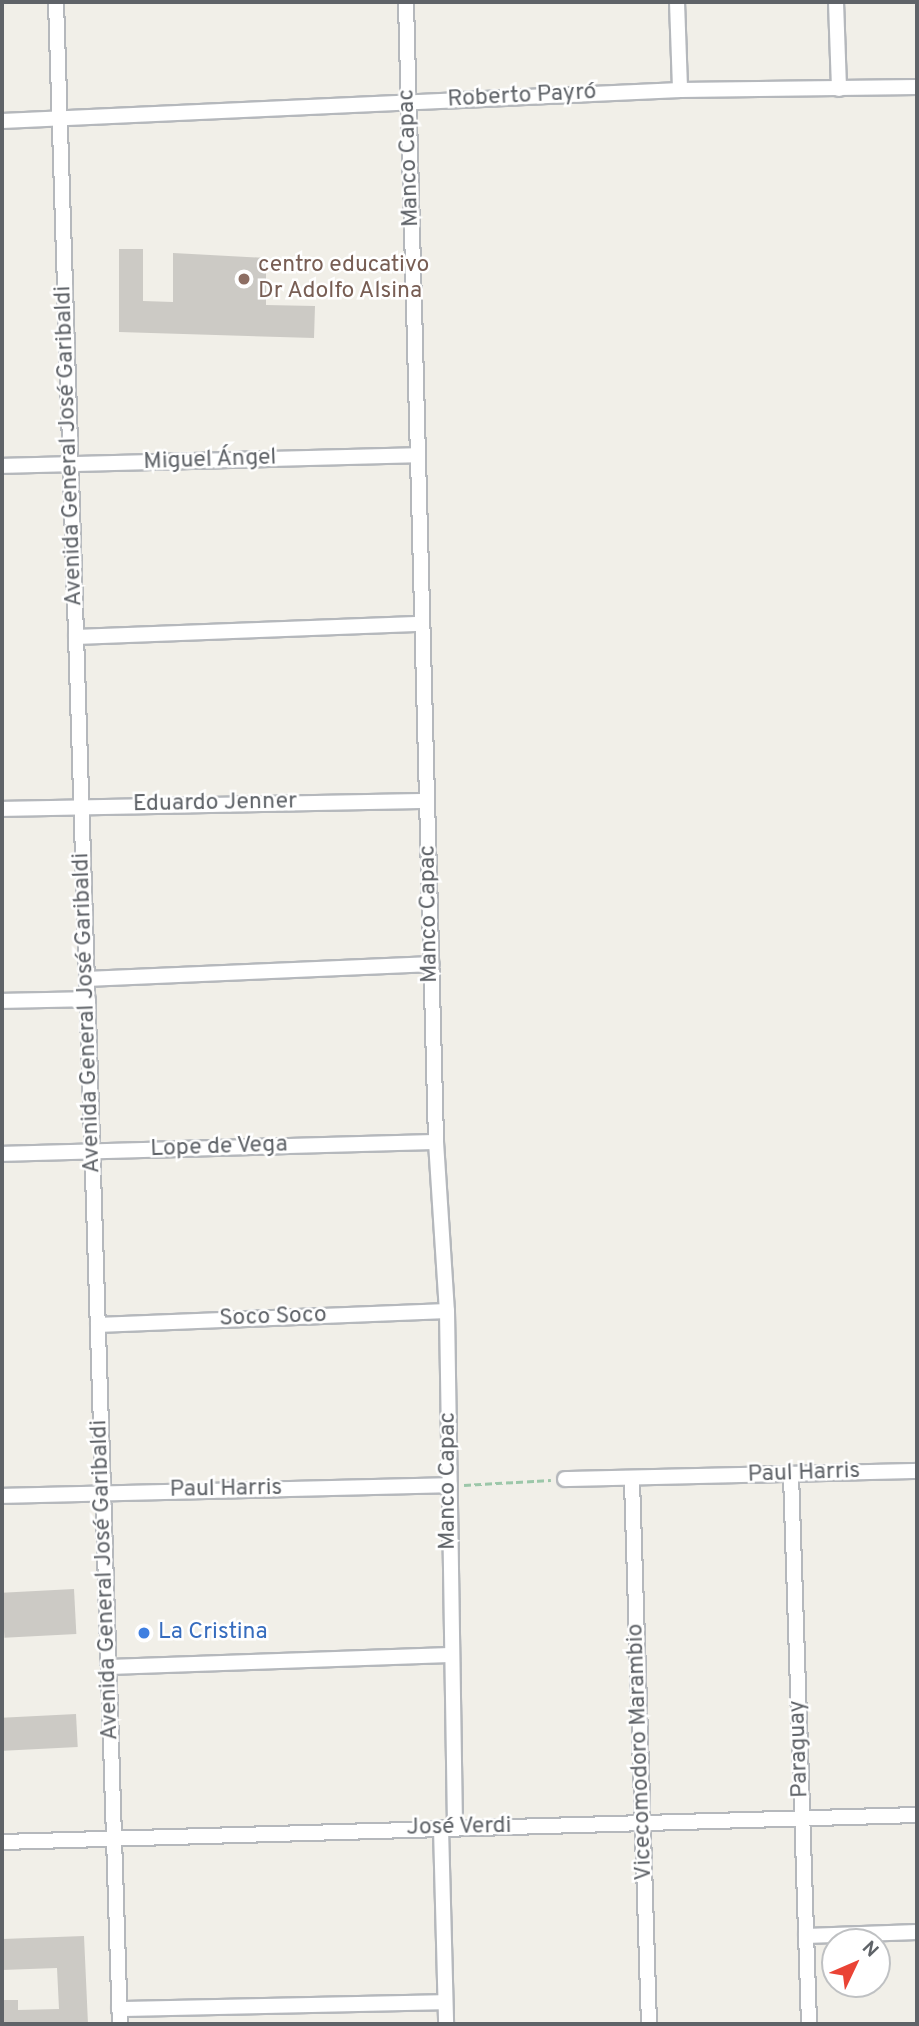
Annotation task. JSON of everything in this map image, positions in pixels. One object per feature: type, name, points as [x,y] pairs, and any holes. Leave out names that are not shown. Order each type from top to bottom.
[{"type":"street","name":"Avenida General José Garibaldi","points":[[56,2],[120,2024]]},
{"type":"street","name":"Manco Capac","points":[[406,2],[436,1142],[447,1311],[450,1655],[446,2024]]},
{"type":"street","points":[[677,2],[680,90]]},
{"type":"street","points":[[836,2],[839,89]]},
{"type":"street","name":"Roberto Payró","points":[[2,121],[680,90],[917,87]]},
{"type":"street","name":"Miguel Ángel","points":[[2,466],[418,455]]},
{"type":"street","points":[[76,637],[422,624]]},
{"type":"street","name":"Eduardo Jenner","points":[[2,809],[427,801]]},
{"type":"street","points":[[87,979],[432,964]]},
{"type":"street","points":[[2,1001],[88,999]]},
{"type":"street","name":"Lope de Vega","points":[[2,1154],[436,1142]]},
{"type":"street","name":"Soco Soco","points":[[98,1325],[447,1311]]},
{"type":"street","name":"Paul Harris","points":[[565,1479],[632,1480],[917,1471]]},
{"type":"street","name":"Paraguay","points":[[791,1475],[810,2024]]},
{"type":"street","name":"Vicecomodoro Marambio","points":[[632,1480],[649,2024]]},
{"type":"street","name":"Paul Harris","points":[[2,1496],[450,1485]]},
{"type":"street","points":[[109,1667],[450,1655]]},
{"type":"street","name":"José Verdi","points":[[2,1842],[917,1815]]},
{"type":"street","points":[[806,1936],[917,1932]]},
{"type":"street","points":[[119,2008],[445,2002]]},
{"type":"path","points":[[450,1485],[565,1479]]},
{"type":"building","name":"centro educativo Dr Adolfo Alsina","points":[[119,249],[143,249],[143,301],[173,302],[173,253],[266,258],[266,305],[315,306],[314,338],[119,332]]},
{"type":"building","points":[[74,1589],[76,1634],[4,1638],[2,1593]]},
{"type":"building","points":[[76,1714],[78,1747],[4,1751],[2,1718]]},
{"type":"building","points":[[84,1936],[88,2024],[2,2024],[2,2000],[18,2000],[18,2010],[59,2009],[57,1968],[2,1970],[2,1939]]},
{"type":"place","name":"centro educativo Dr Adolfo Alsina","points":[[244,279]]},
{"type":"place","name":"La Cristina","points":[[144,1633]]}]
